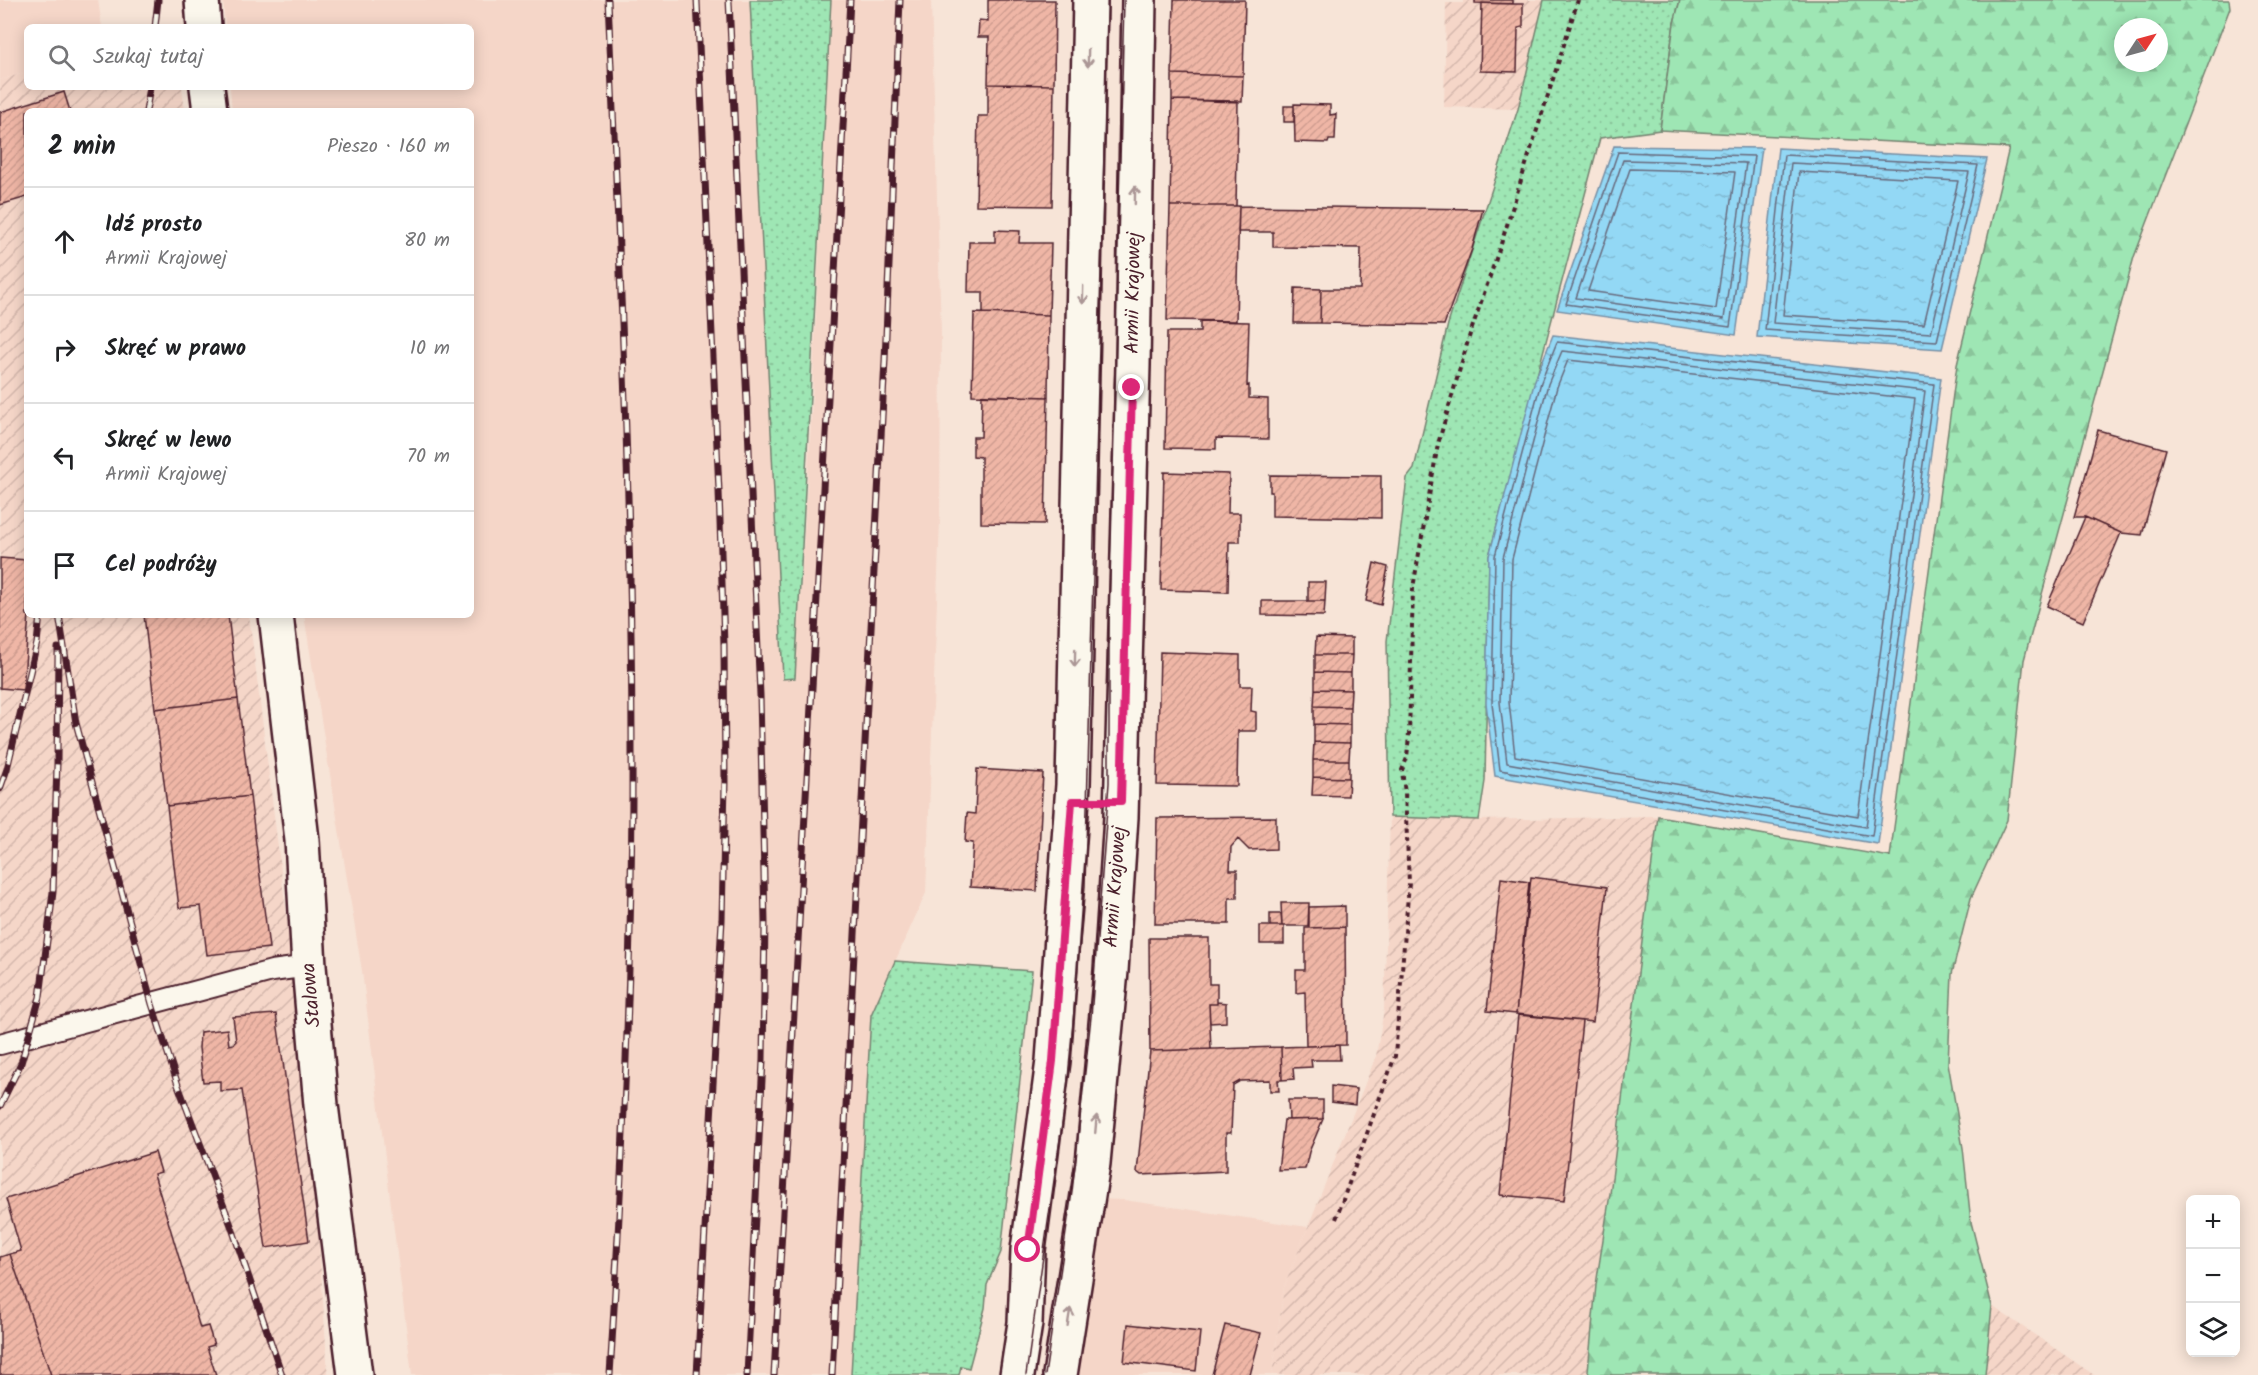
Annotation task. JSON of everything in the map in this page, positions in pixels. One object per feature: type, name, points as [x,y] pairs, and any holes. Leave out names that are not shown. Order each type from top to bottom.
[{"type":"street","points":[[202,0],[204,24]]},
{"type":"street","points":[[1017,1375],[1025,1323],[1028,1250],[1053,1061],[1072,801],[1090,0]]},
{"type":"street","name":"Armii Krajowej","points":[[1060,1375],[1095,1140],[1115,915],[1128,606],[1139,0]]},
{"type":"street","points":[[207,90],[210,108]]},
{"type":"street","points":[[1088,94],[1137,96]]},
{"type":"street","points":[[1084,226],[1135,229]]},
{"type":"street","points":[[1084,260],[1134,261]]},
{"type":"street","points":[[1080,388],[1132,388]]},
{"type":"street","points":[[1079,458],[1131,458]]},
{"type":"street","points":[[1078,517],[1130,515]]},
{"type":"street","points":[[1076,566],[1129,563]]},
{"type":"street","points":[[1076,606],[1128,606]]},
{"type":"street","name":"Stalowa","points":[[276,618],[302,840],[309,966],[321,1105],[355,1375]]},
{"type":"street","points":[[1072,801],[1121,801]]},
{"type":"street","points":[[1064,912],[1115,915]]},
{"type":"street","points":[[1037,1188],[1087,1195]]},
{"type":"lane","points":[[0,1044],[272,971],[309,966]]},
{"type":"path","points":[[1336,1219],[1395,1056],[1408,883],[1402,770],[1407,758],[1413,588],[1438,444],[1470,334],[1578,0]]},
{"type":"shaded area","points":[[0,0],[98,0],[102,24],[24,24],[24,73],[0,80]]},
{"type":"shaded area","points":[[223,0],[750,0],[783,679],[795,678],[810,439],[831,0],[931,0],[941,331],[940,520],[926,893],[871,1015],[851,1375],[412,1375],[362,971],[304,618],[474,618],[474,108],[232,108],[230,90],[474,90],[474,24],[225,24]]},
{"type":"shaded area","points":[[1463,0],[1544,0],[1518,109],[1444,107],[1446,3],[1463,3]]},
{"type":"shaded area","points":[[24,73],[24,90],[182,90],[185,108],[24,108],[24,618],[249,618],[309,1095],[328,1375],[0,1375],[0,80]]},
{"type":"shaded area","points":[[1658,816],[1610,1194],[1596,1285],[1588,1371],[1590,1375],[1272,1375],[1284,1287],[1376,1056],[1384,1010],[1390,817],[1479,820]]},
{"type":"shaded area","points":[[1096,1199],[1124,1200],[1308,1227],[1284,1287],[1272,1375],[1071,1375]]},
{"type":"shaded area","points":[[1992,1306],[2094,1375],[1985,1375]]},
{"type":"green space","points":[[750,0],[831,0],[795,678],[783,679]]},
{"type":"green space","points":[[1544,0],[1680,0],[1674,23],[1660,130],[1600,138],[1489,556],[1485,781],[1479,820],[1390,817],[1387,641],[1407,478],[1414,469],[1448,324],[1518,109]]},
{"type":"green space","points":[[1680,0],[2229,0],[2230,8],[2134,257],[2024,660],[2007,820],[1971,898],[1952,974],[1948,1063],[1963,1148],[1971,1222],[1992,1306],[1985,1375],[1590,1375],[1588,1371],[1596,1285],[1610,1194],[1658,816],[1890,857],[1957,365],[2009,148],[1660,130],[1674,23]]},
{"type":"green space","points":[[895,961],[1032,971],[1001,1252],[987,1285],[985,1308],[969,1368],[961,1366],[959,1375],[851,1375],[871,1015]]},
{"type":"water","points":[[1614,146],[1762,148],[1736,335],[1557,310]]},
{"type":"water","points":[[1778,148],[1987,159],[1942,349],[1757,337]]},
{"type":"water","points":[[1553,335],[1941,378],[1878,844],[1495,776],[1486,703],[1489,556],[1535,380]]},
{"type":"building","points":[[988,0],[1055,0],[1054,85],[988,84],[989,37],[978,37],[979,20],[988,21]]},
{"type":"building","points":[[1174,0],[1245,0],[1243,76],[1172,74]]},
{"type":"building","points":[[1475,0],[1513,0],[1513,4],[1475,3]]},
{"type":"building","points":[[1482,3],[1523,4],[1523,27],[1518,28],[1517,72],[1480,71]]},
{"type":"building","points":[[1172,74],[1243,76],[1242,102],[1172,100]]},
{"type":"building","points":[[988,84],[1054,85],[1052,206],[976,205],[978,116],[988,116]]},
{"type":"building","points":[[64,92],[69,108],[24,108],[24,198],[0,205],[0,112]]},
{"type":"building","points":[[1172,100],[1238,101],[1236,206],[1170,206]]},
{"type":"building","points":[[1294,104],[1330,105],[1330,115],[1336,114],[1335,140],[1329,140],[1328,143],[1295,142]]},
{"type":"building","points":[[1284,106],[1294,106],[1294,122],[1284,122]]},
{"type":"building","points":[[1170,206],[1239,206],[1236,321],[1167,320]]},
{"type":"building","points":[[1239,206],[1483,209],[1472,249],[1444,325],[1320,323],[1321,289],[1360,289],[1361,248],[1273,247],[1273,232],[1238,232]]},
{"type":"building","points":[[995,230],[1020,231],[1019,243],[1051,243],[1049,315],[983,313],[983,292],[968,292],[969,242],[995,242]]},
{"type":"building","points":[[1295,288],[1321,289],[1320,323],[1294,323]]},
{"type":"building","points":[[974,313],[1049,315],[1048,397],[972,395]]},
{"type":"building","points":[[1200,321],[1249,322],[1247,386],[1249,385],[1249,398],[1268,399],[1268,439],[1216,438],[1216,449],[1165,448],[1167,332],[1200,332]]},
{"type":"building","points":[[982,395],[1048,397],[1045,524],[981,523],[981,457],[973,456],[973,437],[981,437]]},
{"type":"building","points":[[2098,430],[2166,449],[2142,535],[2121,533],[2085,517],[2074,517]]},
{"type":"building","points":[[1164,472],[1229,474],[1228,513],[1240,513],[1240,542],[1229,542],[1228,592],[1161,590]]},
{"type":"building","points":[[1270,475],[1381,476],[1381,518],[1272,516]]},
{"type":"building","points":[[2085,517],[2121,533],[2083,622],[2047,606]]},
{"type":"building","points":[[0,558],[24,560],[24,618],[29,618],[23,690],[0,688]]},
{"type":"building","points":[[1374,563],[1388,567],[1381,605],[1366,601]]},
{"type":"building","points":[[1308,582],[1326,582],[1325,601],[1308,601]]},
{"type":"building","points":[[1262,601],[1325,601],[1324,616],[1262,615]]},
{"type":"building","points":[[144,618],[228,618],[238,699],[155,709]]},
{"type":"building","points":[[1316,637],[1352,638],[1352,655],[1315,655]]},
{"type":"building","points":[[1160,652],[1240,655],[1240,686],[1252,686],[1251,711],[1256,712],[1256,731],[1238,731],[1237,786],[1157,785]]},
{"type":"building","points":[[1315,655],[1352,655],[1351,673],[1315,672]]},
{"type":"building","points":[[1315,672],[1351,673],[1351,690],[1315,689]]},
{"type":"building","points":[[1315,689],[1351,690],[1350,707],[1314,706]]},
{"type":"building","points":[[238,699],[250,796],[167,806],[155,709]]},
{"type":"building","points":[[1314,706],[1350,707],[1350,725],[1314,724]]},
{"type":"building","points":[[1314,724],[1350,725],[1350,743],[1314,742]]},
{"type":"building","points":[[1314,742],[1350,743],[1349,760],[1313,760]]},
{"type":"building","points":[[1313,760],[1349,760],[1349,778],[1313,777]]},
{"type":"building","points":[[977,769],[1043,773],[1037,891],[970,887],[973,843],[965,842],[967,813],[975,814]]},
{"type":"building","points":[[1313,777],[1349,778],[1348,796],[1312,795]]},
{"type":"building","points":[[250,796],[269,948],[207,955],[201,906],[179,908],[167,806]]},
{"type":"building","points":[[1276,817],[1276,849],[1249,850],[1238,839],[1231,847],[1230,870],[1237,870],[1237,898],[1229,898],[1229,924],[1155,924],[1157,818]]},
{"type":"building","points":[[1531,877],[1607,887],[1593,1022],[1516,1014]]},
{"type":"building","points":[[1501,878],[1529,882],[1516,1014],[1487,1011]]},
{"type":"building","points":[[1281,903],[1309,903],[1308,926],[1282,926]]},
{"type":"building","points":[[1345,906],[1345,927],[1309,928],[1309,907]]},
{"type":"building","points":[[1270,914],[1281,914],[1282,926],[1270,926]]},
{"type":"building","points":[[1260,926],[1284,926],[1284,944],[1260,944]]},
{"type":"building","points":[[1345,927],[1346,1045],[1306,1046],[1305,992],[1296,993],[1296,970],[1305,970],[1305,928]]},
{"type":"building","points":[[1149,938],[1209,938],[1209,984],[1217,984],[1217,1004],[1209,1004],[1211,1049],[1150,1051]]},
{"type":"building","points":[[1217,1002],[1226,1003],[1226,1022],[1210,1023],[1209,1004],[1217,1004]]},
{"type":"building","points":[[276,1014],[309,1241],[266,1248],[242,1090],[220,1091],[220,1081],[203,1082],[199,1048],[200,1032],[227,1029],[229,1045],[233,1044],[236,1041],[233,1017]]},
{"type":"building","points":[[1518,1015],[1582,1021],[1564,1201],[1500,1195]]},
{"type":"building","points":[[1339,1045],[1340,1060],[1311,1060],[1312,1067],[1293,1068],[1294,1079],[1282,1080],[1281,1047]]},
{"type":"building","points":[[1281,1047],[1282,1080],[1278,1080],[1279,1091],[1270,1091],[1270,1080],[1240,1081],[1233,1085],[1231,1133],[1226,1133],[1226,1171],[1141,1175],[1137,1172],[1150,1051]]},
{"type":"building","points":[[1331,1086],[1356,1089],[1355,1105],[1331,1102]]},
{"type":"building","points":[[1288,1100],[1323,1100],[1323,1119],[1289,1120]]},
{"type":"building","points":[[1323,1119],[1309,1152],[1305,1169],[1278,1170],[1284,1120]]},
{"type":"building","points":[[155,1152],[161,1172],[154,1174],[200,1328],[208,1326],[214,1345],[207,1347],[216,1375],[51,1375],[10,1254],[21,1251],[6,1199]]},
{"type":"building","points":[[10,1254],[51,1375],[0,1375],[0,1257]]},
{"type":"building","points":[[1128,1324],[1200,1332],[1196,1371],[1124,1362]]},
{"type":"building","points":[[1225,1325],[1261,1333],[1250,1375],[1212,1375]]},
{"type":"tram line","points":[[1026,1375],[1067,1090],[1085,886],[1108,0]]},
{"type":"tram line","points":[[1045,1375],[1072,1192],[1091,1017],[1109,783],[1109,606],[1124,0]]},
{"type":"railway","points":[[155,24],[158,0]]},
{"type":"railway","points":[[608,0],[628,497],[632,696],[630,940],[610,1375]]},
{"type":"railway","points":[[697,0],[719,491],[724,645],[725,782],[722,920],[697,1375]]},
{"type":"railway","points":[[729,0],[760,695],[765,922],[763,1060],[747,1375]]},
{"type":"railway","points":[[774,1375],[850,0]]},
{"type":"railway","points":[[832,1375],[885,360],[900,0]]},
{"type":"railway","points":[[146,108],[150,90]]},
{"type":"railway","points":[[0,789],[7,769],[37,643],[40,618]]},
{"type":"railway","points":[[59,618],[76,723],[152,1004],[178,1085],[232,1228],[282,1375]]},
{"type":"railway","points":[[0,1106],[21,1063],[40,997],[53,892],[58,648]]},
{"type":"route","points":[[1028,1250],[1053,1061],[1072,801],[1121,801],[1132,388]]}]
